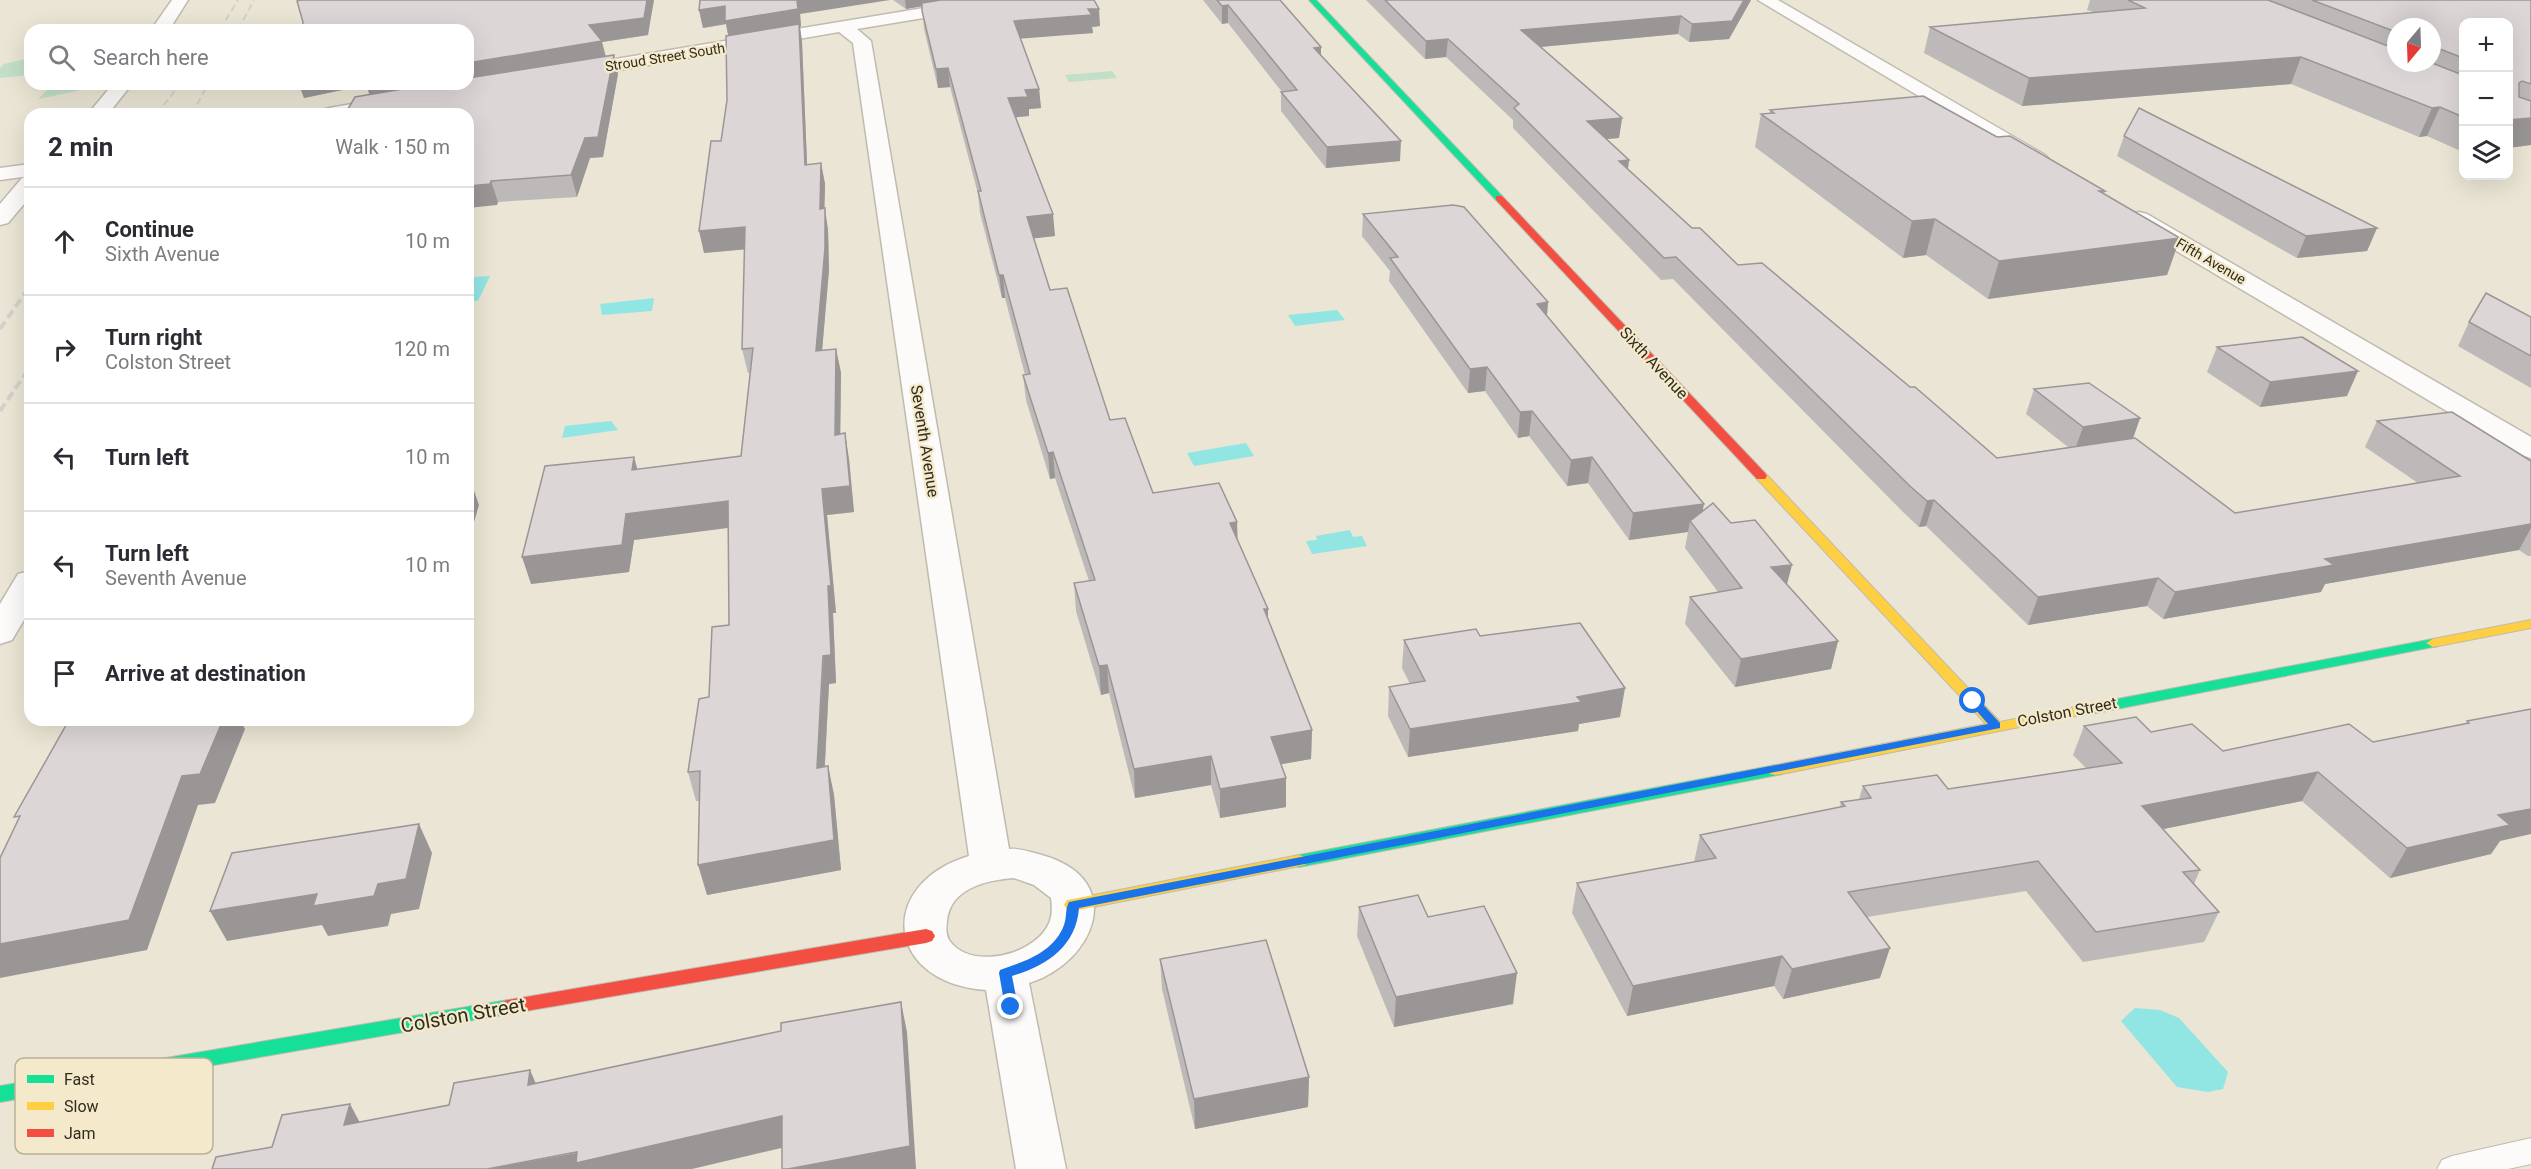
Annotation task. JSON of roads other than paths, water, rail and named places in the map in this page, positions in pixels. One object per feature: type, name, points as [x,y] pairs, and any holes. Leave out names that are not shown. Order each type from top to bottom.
[{"type":"street","points":[[164,24],[180,0]]},
{"type":"street","name":"Stroud Street South","points":[[553,75],[843,27],[951,4],[1002,0]]},
{"type":"street","name":"Sixth Avenue","points":[[1312,0],[1996,726]]},
{"type":"street","points":[[1766,0],[2056,170]]},
{"type":"street","name":"Seventh Avenue","points":[[843,27],[862,41],[991,864]]},
{"type":"street","points":[[103,108],[118,90]]},
{"type":"street","points":[[364,108],[404,101]]},
{"type":"street","points":[[0,174],[24,171]]},
{"type":"street","points":[[0,218],[24,190]]},
{"type":"street","name":"Fifth Avenue","points":[[2118,206],[2531,449]]},
{"type":"street","points":[[0,633],[24,591]]},
{"type":"street","name":"Colston Street","points":[[1073,905],[2531,624]]},
{"type":"street","points":[[1014,862],[1036,867],[1054,875],[1067,888],[1073,905],[1072,922],[1064,939],[1048,954],[1029,966],[1005,973],[963,970],[946,962],[933,951],[926,936],[925,918],[932,900],[954,879],[967,871],[991,864],[1014,862]]},
{"type":"street","name":"Colston Street","points":[[211,1058],[926,936]]},
{"type":"street","points":[[1005,973],[1041,1169]]},
{"type":"street","name":"Colston Street","points":[[0,1094],[15,1091]]},
{"type":"lane","points":[[2452,1169],[2531,1151]]},
{"type":"water","points":[[490,276],[478,301],[474,301],[474,277]]},
{"type":"water","points":[[654,298],[652,311],[602,315],[600,304]]},
{"type":"water","points":[[1337,310],[1345,320],[1295,326],[1288,315]]},
{"type":"water","points":[[611,421],[618,430],[562,438],[565,426]]},
{"type":"water","points":[[1246,443],[1254,456],[1194,466],[1187,453]]},
{"type":"water","points":[[1350,530],[1353,537],[1362,536],[1367,546],[1312,554],[1306,541],[1317,540],[1316,536]]},
{"type":"water","points":[[2135,1008],[2160,1010],[2179,1018],[2228,1072],[2223,1089],[2208,1092],[2177,1087],[2121,1021]]},
{"type":"railway","points":[[224,24],[238,0]]},
{"type":"railway","points":[[241,24],[254,0]]},
{"type":"railway","points":[[162,108],[175,90]]},
{"type":"railway","points":[[195,108],[205,90]]},
{"type":"railway","points":[[0,329],[24,295]]},
{"type":"railway","points":[[0,411],[24,376]]}]
